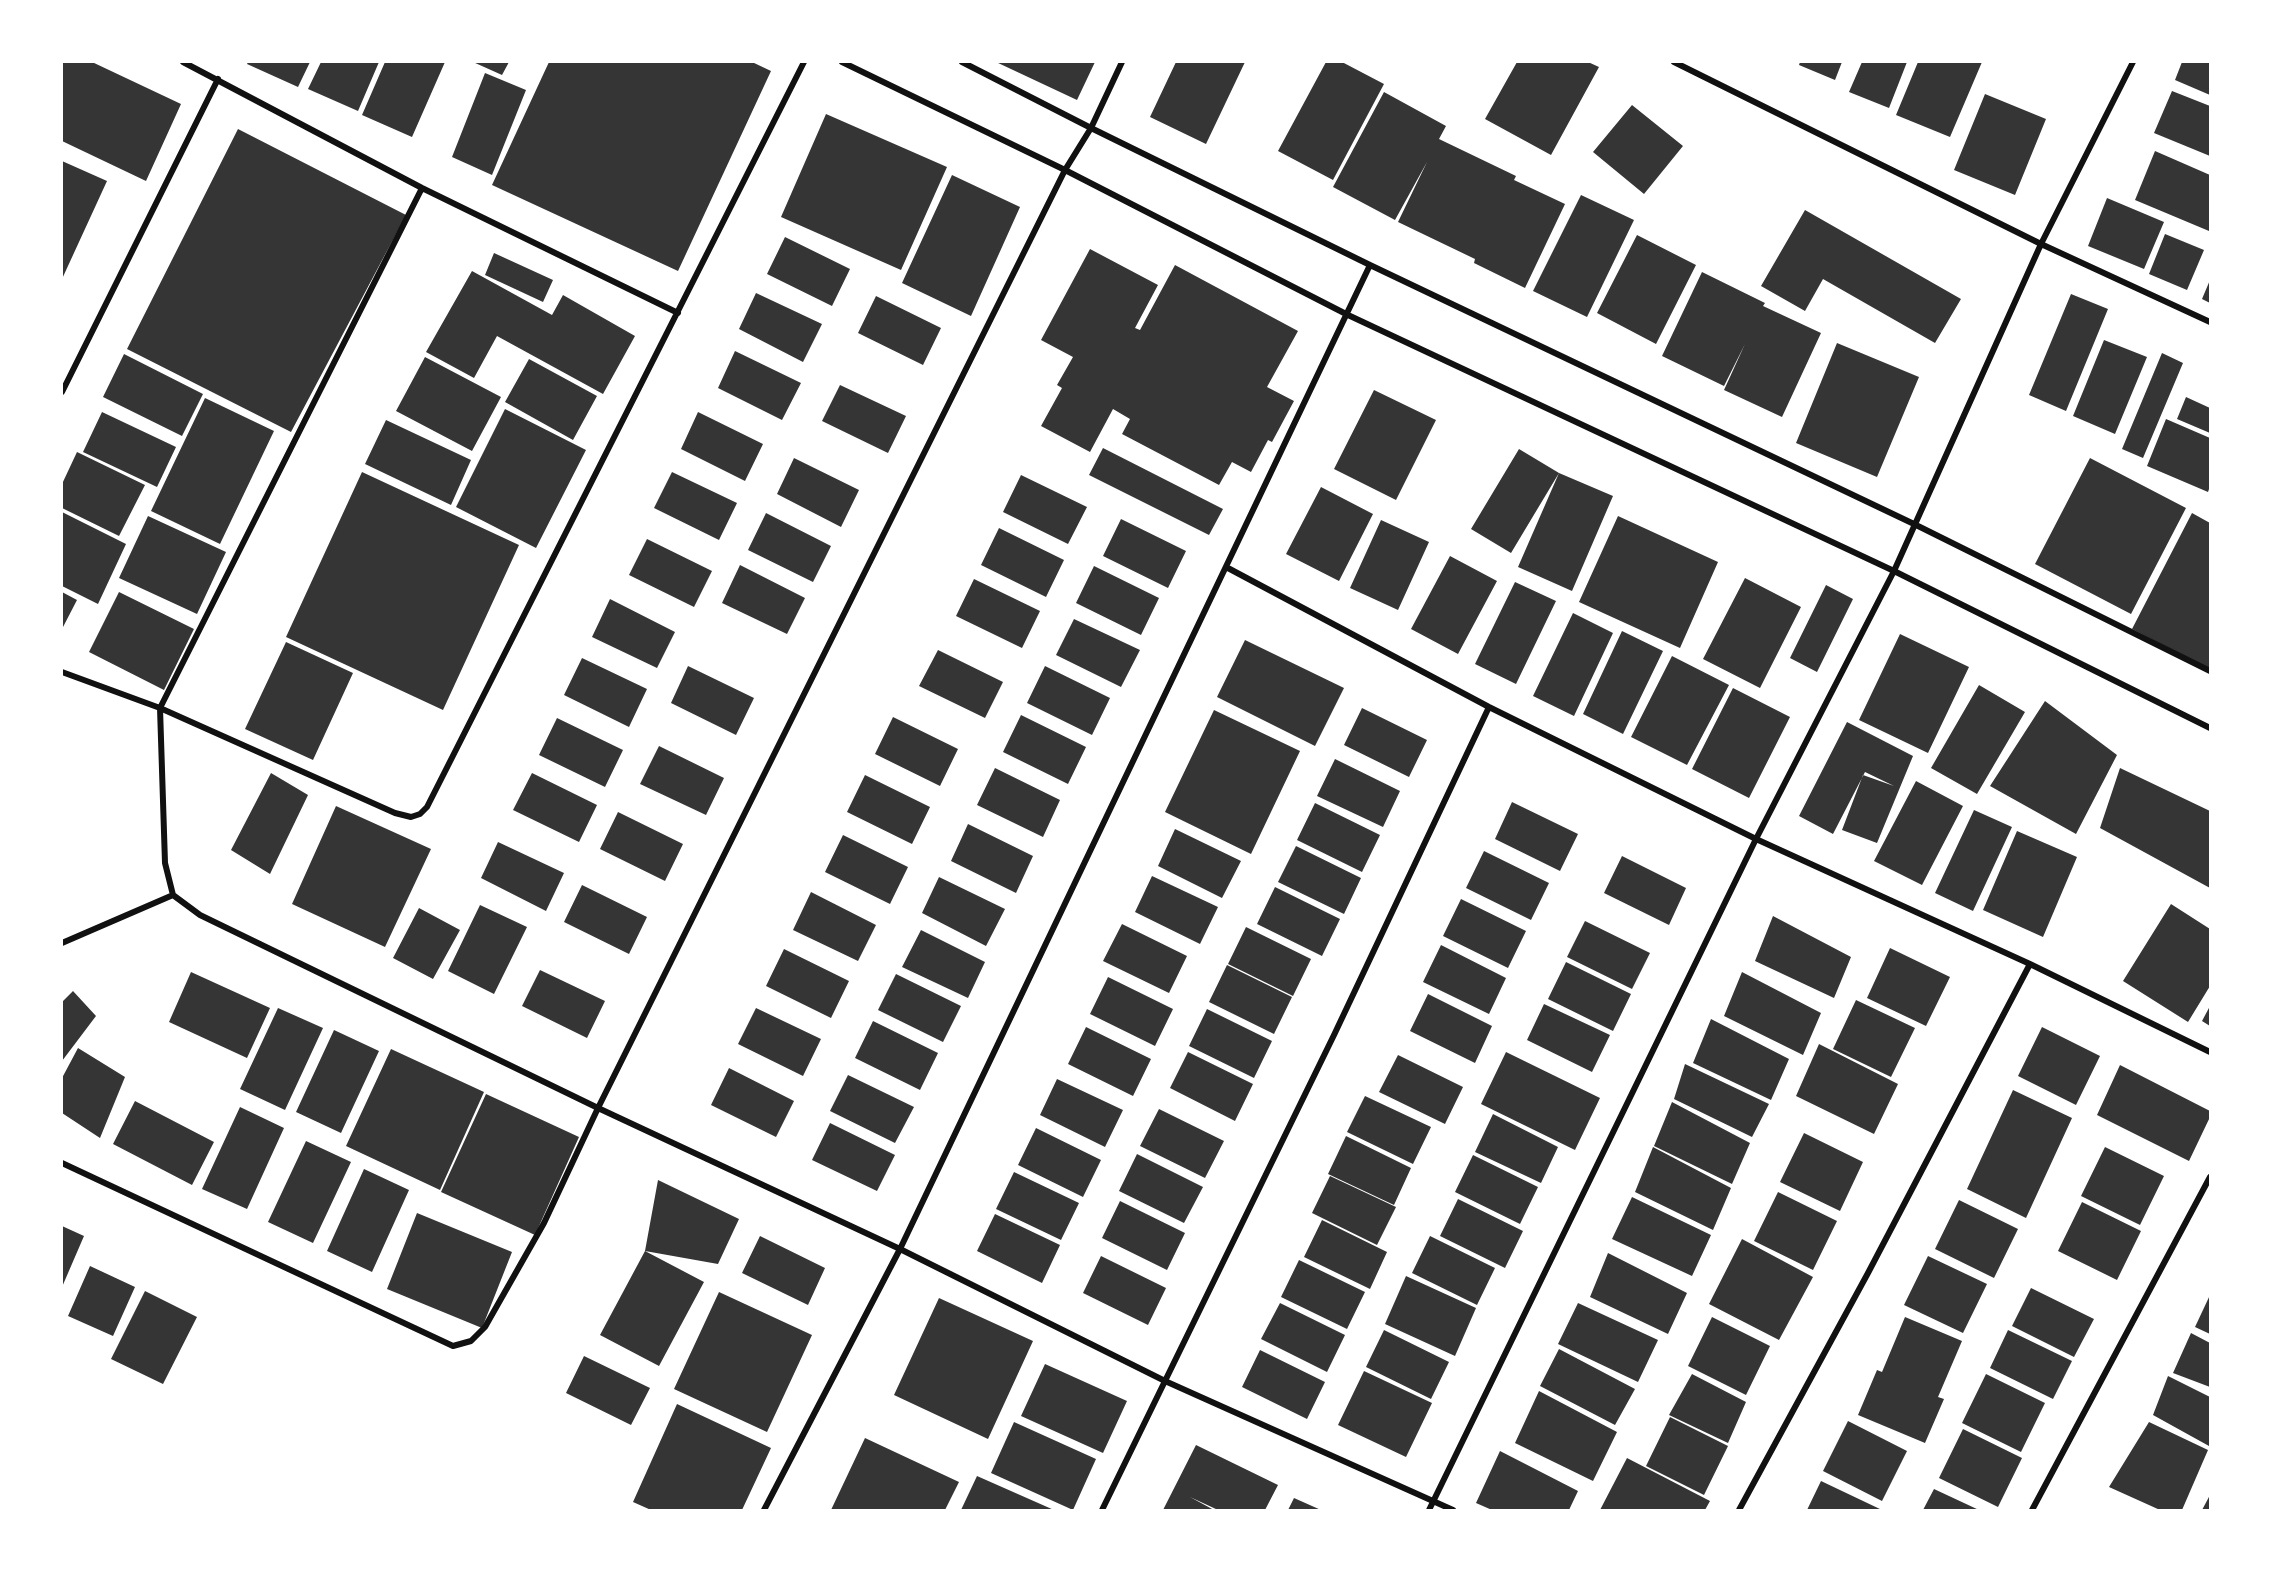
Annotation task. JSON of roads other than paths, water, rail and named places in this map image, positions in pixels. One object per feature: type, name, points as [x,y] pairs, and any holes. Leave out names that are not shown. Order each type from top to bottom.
[{"type":"street","points":[[183,62],[422,188],[678,313]]},
{"type":"street","points":[[62,672],[160,708],[395,813],[411,817],[420,814],[427,807],[804,62]]},
{"type":"street","points":[[842,62],[1065,170],[1348,315],[1894,571],[2211,728]]},
{"type":"street","points":[[962,62],[1370,265],[1914,524],[2211,671]]},
{"type":"street","points":[[62,1163],[453,1346],[471,1341],[484,1327],[544,1222],[598,1108],[1065,170],[1091,128],[1122,62]]},
{"type":"street","points":[[1674,62],[2041,244],[2211,322]]},
{"type":"street","points":[[1429,1510],[1756,839],[1894,571],[2041,244],[2133,62]]},
{"type":"street","points":[[62,392],[218,79]]},
{"type":"street","points":[[422,188],[160,708],[165,863],[173,895],[200,915],[598,1108],[900,1249],[1165,1381],[1453,1510]]},
{"type":"street","points":[[764,1510],[900,1249],[1370,265]]},
{"type":"street","points":[[1226,567],[1489,707],[1756,839],[2030,964],[2211,1052]]},
{"type":"street","points":[[1102,1510],[1334,1035],[1489,707]]},
{"type":"street","points":[[62,943],[173,895]]},
{"type":"street","points":[[1740,1510],[1868,1273],[2030,964]]},
{"type":"street","points":[[2032,1510],[2211,1177]]}]
